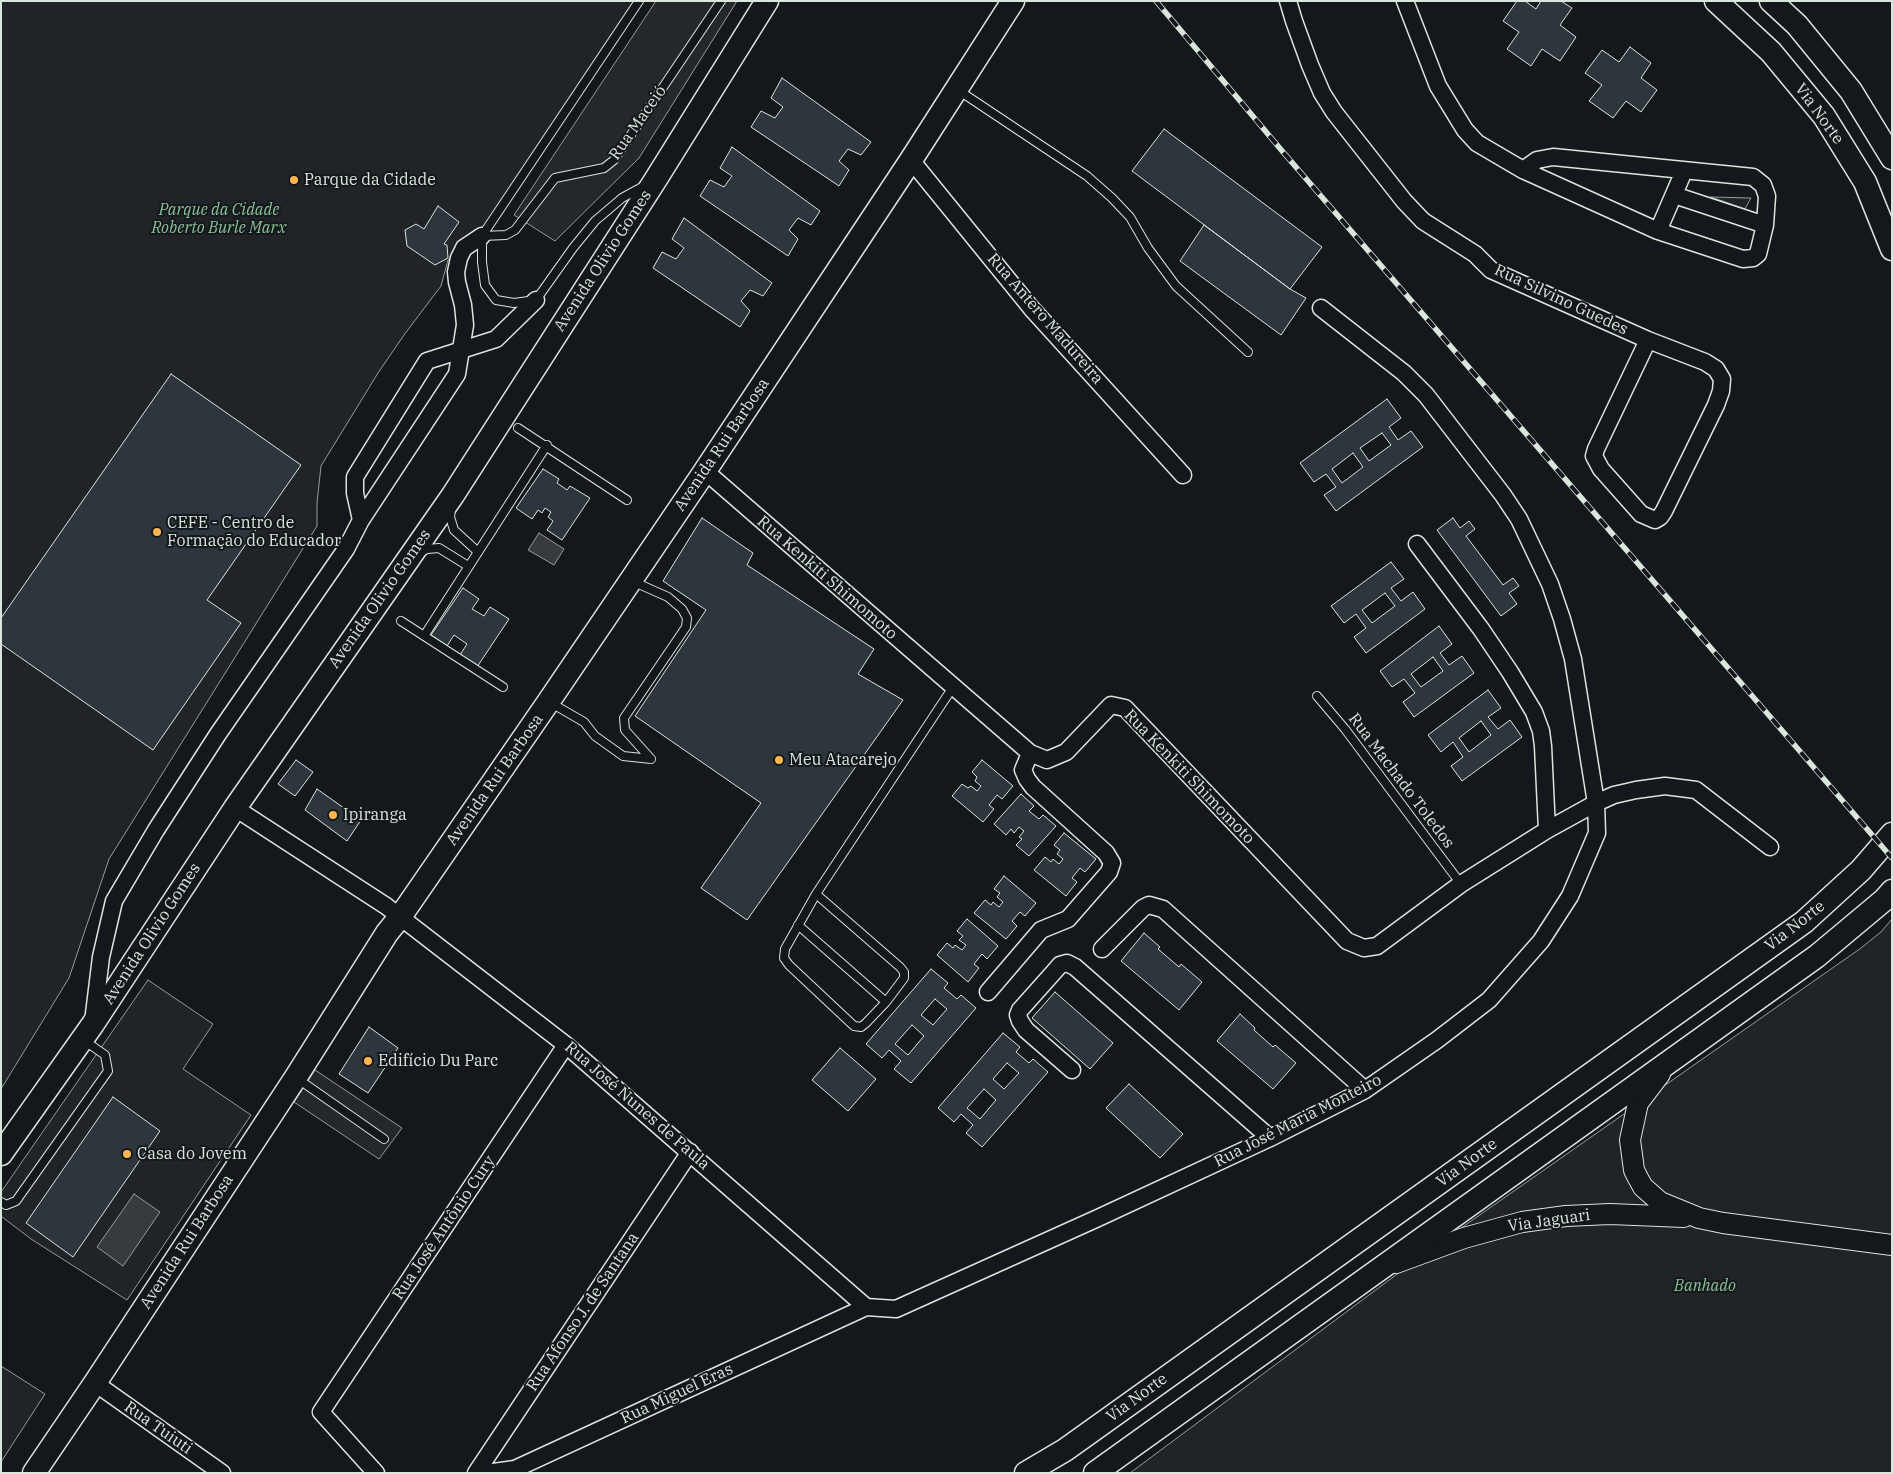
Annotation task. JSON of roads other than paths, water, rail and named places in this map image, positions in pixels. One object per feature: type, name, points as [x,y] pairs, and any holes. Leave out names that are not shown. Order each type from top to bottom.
[{"type":"main road","name":"Avenida Olivio Gomes","points":[[1,1154],[87,1031],[235,808],[453,495],[656,179],[767,1]]},
{"type":"main road","name":"Avenida Rui Barbosa","points":[[34,1473],[296,1078],[387,933],[549,701],[705,471],[911,160],[1013,1]]},
{"type":"main road","name":"Via Norte","points":[[1716,1],[1771,52],[1824,116],[1865,182],[1892,249]]},
{"type":"main road","points":[[1771,1],[1797,25],[1851,91],[1892,158]]},
{"type":"main road","name":"Via Norte","points":[[1026,1473],[1073,1444],[1804,922],[1861,870],[1892,834]]},
{"type":"main road","points":[[1095,1473],[1817,956],[1884,900],[1892,891]]},
{"type":"street","name":"Rua Silvino Guedes","points":[[1288,1],[1310,65],[1322,93],[1334,112],[1398,194],[1423,220],[1475,254],[1491,270],[1648,340],[1704,362],[1716,369],[1722,379],[1721,391],[1716,405],[1664,511],[1655,520],[1641,514],[1600,469],[1594,456],[1648,340]]},
{"type":"street","points":[[1405,1],[1438,86],[1465,130],[1477,143],[1488,151],[1523,170],[1658,231],[1743,259],[1753,258],[1758,254],[1765,225],[1767,196],[1763,185],[1753,177],[1553,157],[1537,160],[1523,170]]},
{"type":"street","name":"Rua Antero Madureira","points":[[911,160],[1032,308],[1183,475]]},
{"type":"street","points":[[1658,231],[1684,171]]},
{"type":"street","points":[[1674,194],[1765,225]]},
{"type":"street","points":[[87,1031],[108,922],[114,901],[124,883],[218,734],[346,550],[361,520],[457,374],[465,325],[456,272],[459,258],[464,248],[482,236]]},
{"type":"street","points":[[361,520],[355,492],[355,476],[427,361],[496,339],[536,300]]},
{"type":"street","name":"Rua José Maria Monteiro","points":[[866,1306],[896,1309],[1270,1138],[1365,1090],[1438,1040],[1489,1000],[1541,941],[1570,896],[1597,833],[1596,802],[1573,659],[1550,584],[1519,519],[1503,495],[1426,395],[1404,373],[1321,308]]},
{"type":"street","name":"Rua Kenkiti Shimomoto","points":[[705,471],[1030,753],[1047,760],[1066,752],[1111,705],[1125,708],[1347,941],[1364,948],[1378,946],[1461,884],[1547,830],[1596,802],[1614,795],[1664,786],[1696,790],[1770,847]]},
{"type":"street","points":[[1417,544],[1481,629],[1534,712],[1541,731],[1543,746],[1547,830]]},
{"type":"street","points":[[988,992],[1041,930],[1068,919],[1109,872],[1112,863],[1106,853],[1027,779],[1023,770],[1030,753]]},
{"type":"street","name":"Rua José Nunes de Paula","points":[[235,808],[386,906],[566,1045],[866,1306]]},
{"type":"street","points":[[1102,949],[1143,908],[1150,905],[1163,909],[1365,1090]]},
{"type":"street","points":[[1072,1070],[1026,1030],[1018,1015],[1020,1010],[1060,965],[1067,963],[1075,967],[1270,1138]]},
{"type":"street","name":"Rua José Antônio Cury","points":[[376,1473],[321,1412],[566,1045]]},
{"type":"street","name":"Via Jaguari","points":[[1672,1060],[1638,1103],[1630,1140],[1634,1170],[1642,1187],[1660,1202],[1699,1218]]},
{"type":"street","name":"Rua Afonso J. de Santana","points":[[476,1473],[690,1152]]},
{"type":"street","name":"Via Jaguari","points":[[1376,1272],[1464,1238],[1522,1222],[1566,1216],[1610,1214],[1699,1218],[1723,1223],[1892,1245]]},
{"type":"street","name":"Rua Miguel Eras","points":[[486,1473],[515,1469],[866,1306]]},
{"type":"street","name":"Rua Tuiuti","points":[[94,1384],[222,1473]]},
{"type":"lane","points":[[639,1],[482,236],[482,262],[485,285],[496,300],[514,303],[536,300],[595,221],[622,198],[656,179]]},
{"type":"lane","name":"Rua Maceió","points":[[482,236],[506,235],[515,230],[555,178],[604,168],[614,160],[721,1]]},
{"type":"lane","points":[[956,88],[1087,176],[1112,198],[1130,217],[1148,248],[1176,286],[1248,352]]},
{"type":"lane","points":[[518,428],[547,445],[627,500]]},
{"type":"lane","points":[[424,636],[547,445]]},
{"type":"lane","points":[[453,495],[450,517],[454,530],[478,552]]},
{"type":"lane","points":[[409,557],[428,549],[439,548],[468,566]]},
{"type":"lane","points":[[549,701],[584,722],[595,736],[623,756],[651,759],[625,730],[624,718],[686,627],[687,618],[682,609],[668,597],[631,580]]},
{"type":"lane","points":[[401,621],[503,687]]},
{"type":"lane","points":[[816,894],[900,966],[904,972],[904,978],[886,1002],[866,1024],[860,1027],[854,1026],[789,964],[784,958],[784,950],[816,894],[953,687]]},
{"type":"lane","name":"Rua Machado Toledos","points":[[1316,696],[1345,729],[1461,884]]},
{"type":"lane","points":[[798,925],[886,1002]]},
{"type":"lane","points":[[1,1202],[6,1205],[16,1201],[108,1071],[105,1055],[87,1031]]},
{"type":"lane","points":[[296,1078],[384,1139]]},
{"type":"railway","points":[[1156,1],[1283,152],[1892,858]]},
{"type":"place","name":"Parque da Cidade","points":[[294,180]]},
{"type":"place","name":"CEFE - Centro de Formação do Educador","points":[[157,532]]},
{"type":"place","name":"Meu Atacarejo","points":[[779,760]]},
{"type":"place","name":"Ipiranga","points":[[333,815]]},
{"type":"place","name":"Edifício Du Parc","points":[[368,1061]]},
{"type":"place","name":"Casa do Jovem","points":[[127,1154]]},
{"type":"park label","name":"Parque da Cidade Roberto Burle Marx","points":[[219,219]]},
{"type":"park label","name":"Banhado","points":[[1705,1286]]}]
